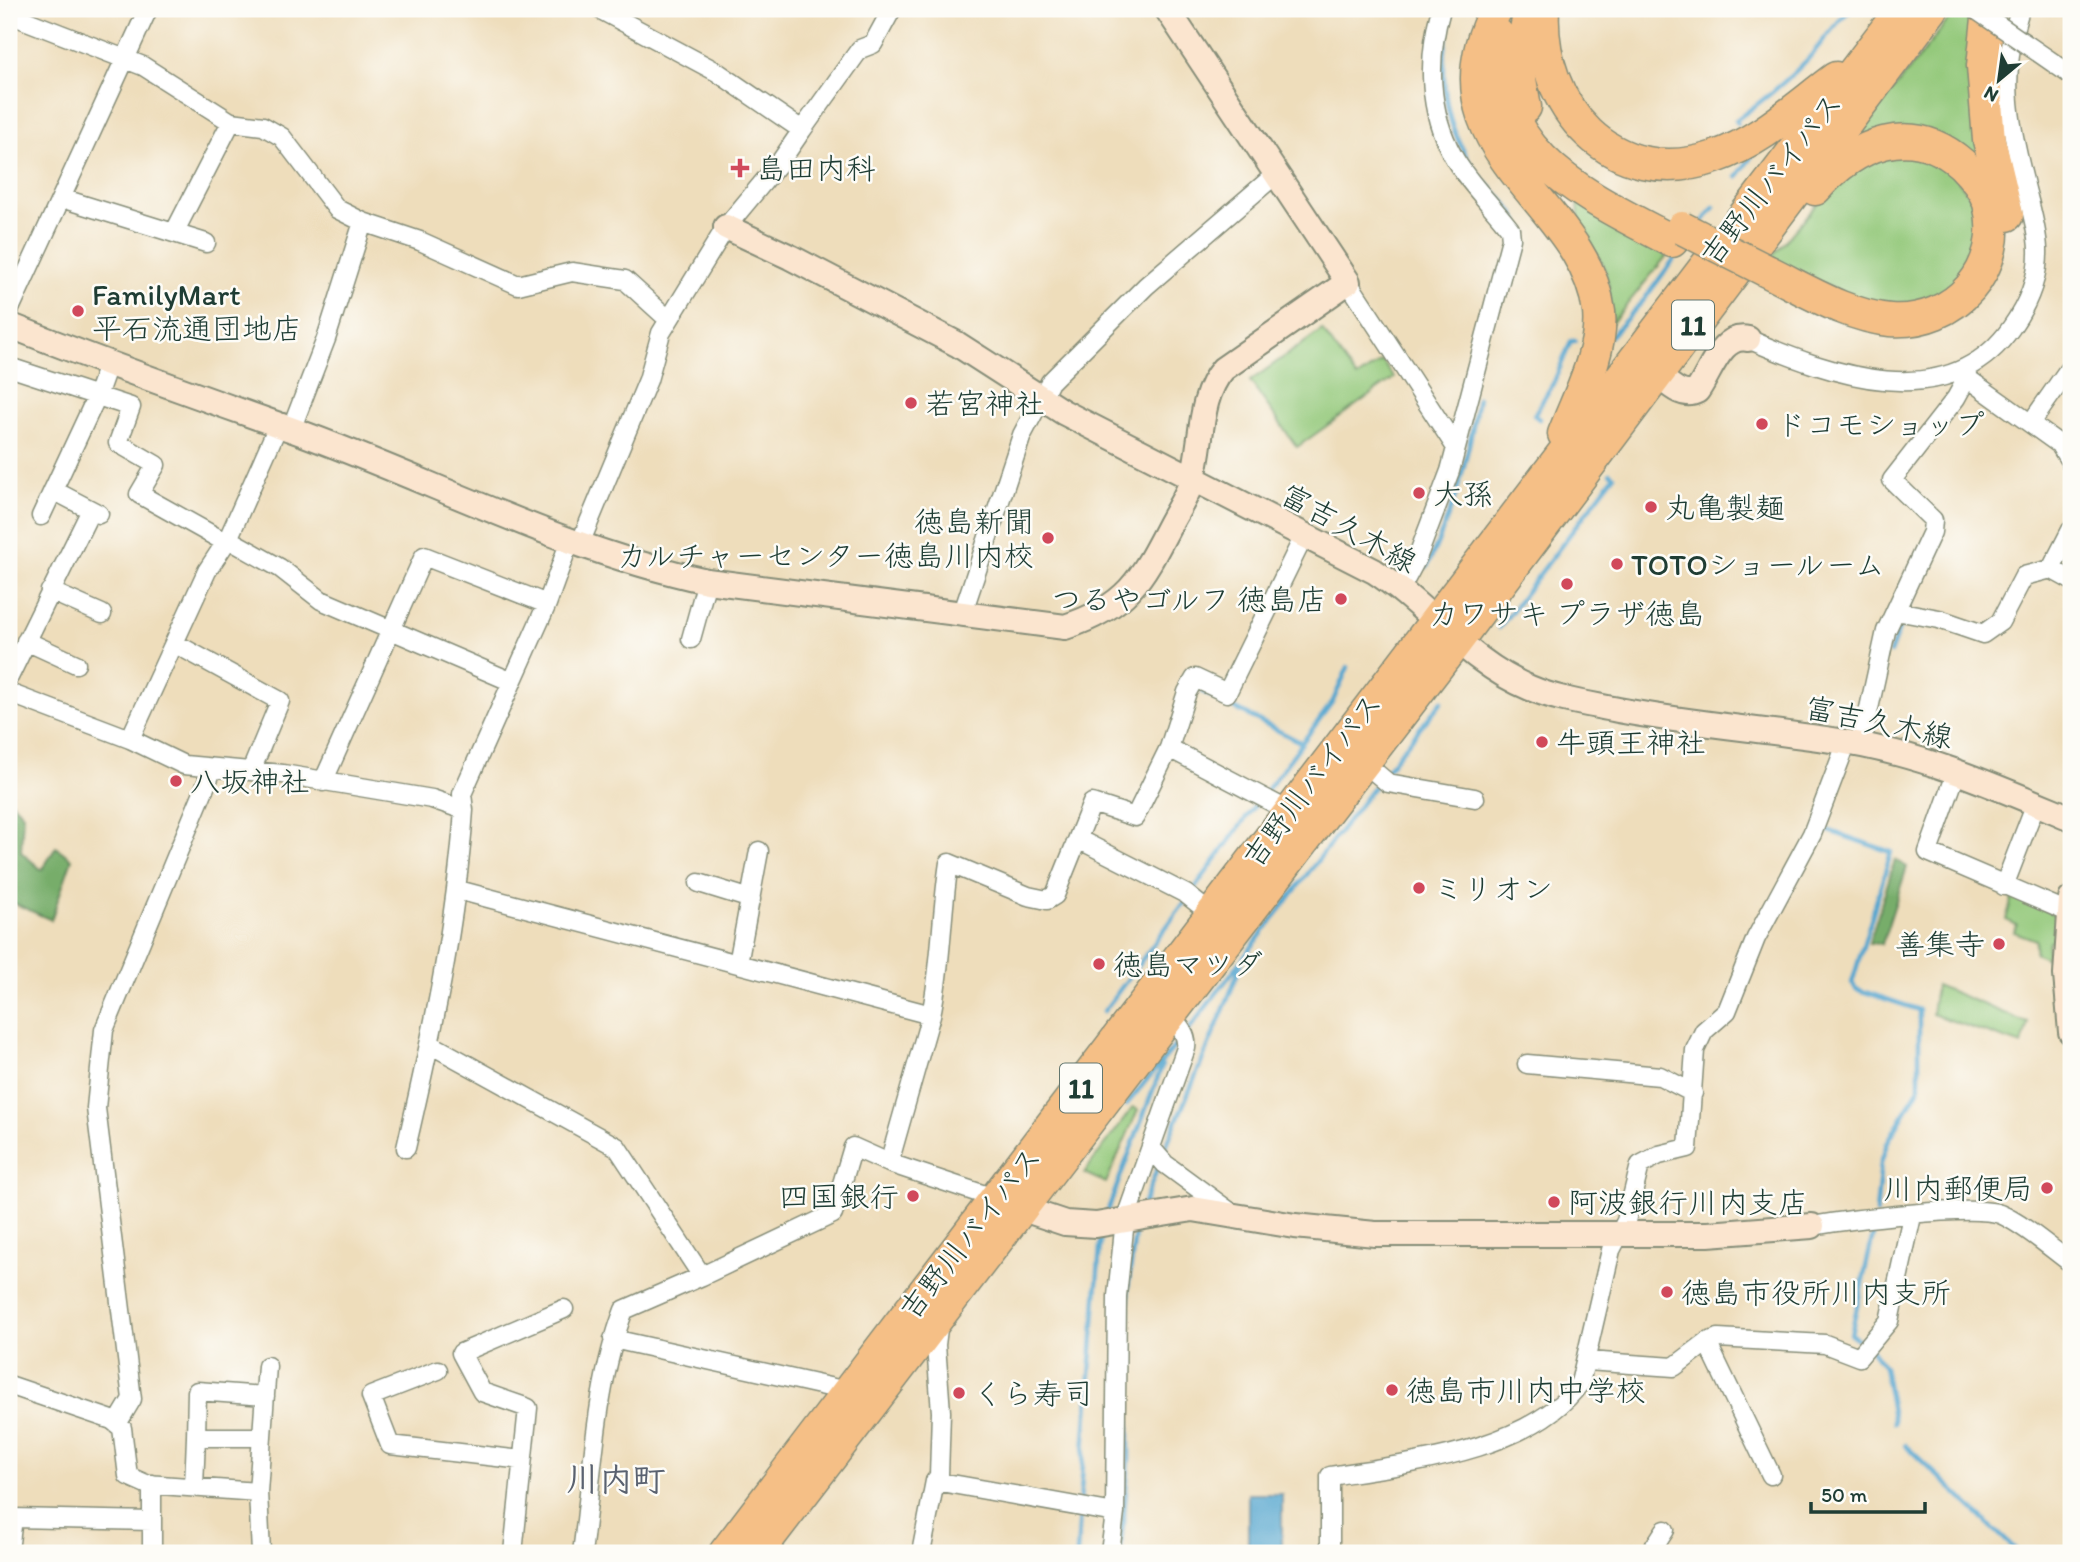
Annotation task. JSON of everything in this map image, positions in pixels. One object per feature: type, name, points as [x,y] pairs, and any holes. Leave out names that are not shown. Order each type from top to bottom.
[{"type":"highway","points":[[1498,9],[1498,74],[1511,117],[1522,138],[1544,163],[1571,186],[1677,234],[1763,278],[1858,313],[1891,320],[1932,316],[1954,306],[1969,292],[1982,270],[1990,243],[1988,202],[1981,186],[1951,155],[1932,145],[1914,140],[1891,141],[1866,148],[1841,163],[1807,198],[1759,237]]},
{"type":"highway","points":[[1498,9],[1480,44],[1476,75],[1481,106],[1504,157],[1581,256],[1594,287],[1599,314],[1597,341],[1588,371],[1550,467]]},
{"type":"highway","points":[[1531,9],[1518,69],[1521,92],[1534,126],[1560,157],[1578,172],[1677,234]]},
{"type":"highway","points":[[1543,9],[1542,31],[1547,66],[1565,105],[1579,124],[1609,150],[1646,163],[1692,163],[1736,148],[1865,57]]},
{"type":"highway","name":"吉野川バイパス","points":[[757,1553],[940,1317],[1197,903],[1271,802],[1433,620],[1902,9]]},
{"type":"highway","name":"吉野川バイパス","points":[[725,1553],[847,1391],[1009,1204],[1179,1029],[1375,772],[1455,642],[1932,9]]},
{"type":"highway","points":[[1763,278],[1825,320],[1886,338],[1914,338],[1944,330],[1978,308],[1995,286],[2008,247],[2009,223],[1989,139],[1983,66],[1989,9]]},
{"type":"street","points":[[9,311],[148,9]]},
{"type":"street","points":[[600,9],[717,72],[802,130]]},
{"type":"street","points":[[406,1148],[430,1044],[458,890],[464,810],[462,794],[510,681],[648,380],[661,333],[726,228],[780,162],[860,50],[873,44],[892,9]]},
{"type":"street","points":[[1167,9],[1455,446]]},
{"type":"street","points":[[1401,588],[1418,558],[1450,471],[1511,239],[1510,229],[1453,156],[1438,119],[1432,56],[1441,9]]},
{"type":"street","points":[[1975,9],[2071,75]]},
{"type":"street","points":[[1330,1553],[1330,1476],[1451,1454],[1513,1433],[1533,1423],[1575,1390],[1587,1361],[1611,1250],[1620,1234],[1640,1165],[1659,1155],[1688,1148],[1695,1050],[1704,1031],[1727,1011],[1756,938],[1812,834],[1872,706],[1876,668],[1886,631],[1902,613],[1932,532],[1933,520],[1893,484],[1892,480],[1956,398],[1964,374],[2008,332],[2028,300],[2037,267],[2037,234],[2008,113],[2008,53],[2020,9]]},
{"type":"street","points":[[9,14],[143,66],[232,122],[263,126],[282,137],[337,209],[363,222],[420,241],[518,285],[532,284],[556,273],[572,272],[625,280],[669,320]]},
{"type":"street","points":[[175,231],[232,122]]},
{"type":"street","points":[[962,615],[1022,435],[1039,397],[1050,382],[1146,286],[1276,174]]},
{"type":"street","points":[[61,198],[175,231],[206,243]]},
{"type":"street","points":[[130,739],[174,643],[285,428],[326,339],[363,222]]},
{"type":"street","name":"富吉久木線","points":[[726,228],[790,257],[957,344],[1039,397],[1401,588],[1455,642],[1480,661],[1519,684],[1578,702],[1654,717],[1854,744],[1956,771],[2071,818]]},
{"type":"street","points":[[9,325],[108,365],[285,428],[574,544],[652,569],[707,581],[1065,627],[1112,607],[1132,590],[1146,570],[1193,479],[1208,396],[1214,380],[1223,369],[1348,282]]},
{"type":"street","points":[[1656,374],[1685,394],[1697,391],[1728,342],[1741,337],[1801,362],[1862,378],[1922,380],[1964,374],[2059,444],[2071,463]]},
{"type":"street","points":[[41,516],[97,396],[108,365]]},
{"type":"street","points":[[2031,423],[2071,366]]},
{"type":"street","points":[[9,367],[131,407],[118,443],[156,465],[139,494],[280,568],[321,600],[510,681]]},
{"type":"street","points":[[9,677],[50,591],[96,512],[53,490]]},
{"type":"street","points":[[2051,569],[2071,530]]},
{"type":"street","points":[[889,1163],[940,976],[941,916],[949,863],[1028,896],[1047,900],[1055,895],[1092,803],[1135,817],[1169,748],[1187,692],[1195,678],[1227,693],[1304,536]]},
{"type":"street","points":[[323,782],[388,630],[424,556],[547,604]]},
{"type":"street","points":[[1902,613],[1939,619],[1983,634],[2000,622],[2024,576],[2051,569],[2071,580]]},
{"type":"street","points":[[691,639],[707,581]]},
{"type":"street","points":[[50,591],[102,614]]},
{"type":"street","points":[[26,641],[76,664]]},
{"type":"street","points":[[174,643],[281,701],[251,771]]},
{"type":"street","points":[[9,693],[130,739],[184,765],[251,771],[432,799],[464,810]]},
{"type":"street","points":[[1169,748],[1271,802]]},
{"type":"street","points":[[117,1424],[132,1399],[96,1108],[104,1030],[213,768]]},
{"type":"street","points":[[1956,771],[1928,852],[2004,886],[2070,905],[2066,975],[2071,1032]]},
{"type":"street","points":[[1375,772],[1475,799]]},
{"type":"street","points":[[2004,886],[2036,803]]},
{"type":"street","points":[[1078,839],[1197,903]]},
{"type":"street","points":[[738,964],[759,851]]},
{"type":"street","points":[[699,883],[751,899]]},
{"type":"street","points":[[458,890],[931,1014]]},
{"type":"street","points":[[1110,1553],[1115,1513],[1117,1296],[1123,1220],[1158,1156],[1179,1029]]},
{"type":"street","points":[[430,1044],[617,1147],[702,1276]]},
{"type":"street","points":[[1527,1064],[1660,1076],[1693,1093]]},
{"type":"street","points":[[582,1553],[613,1339],[624,1310],[833,1214],[853,1147],[889,1163],[1065,1223],[1123,1220],[1193,1209],[1295,1226],[1376,1234],[1708,1234],[1960,1211],[1999,1214],[2071,1264]]},
{"type":"street","points":[[1158,1156],[1233,1214]]},
{"type":"street","points":[[1587,1361],[1674,1367],[1707,1342],[1718,1338],[1825,1344],[1859,1357],[1889,1321],[1912,1216]]},
{"type":"street","points":[[513,1553],[528,1408],[482,1392],[461,1353],[564,1309]]},
{"type":"street","points":[[921,1553],[935,1481],[939,1476],[936,1345],[940,1317]]},
{"type":"street","points":[[613,1339],[847,1391]]},
{"type":"street","points":[[1707,1342],[1771,1475]]},
{"type":"street","points":[[261,1553],[258,1492],[267,1366]]},
{"type":"street","points":[[438,1370],[371,1396],[390,1445],[523,1460]]},
{"type":"street","points":[[9,1385],[117,1424],[122,1428],[128,1476],[152,1484],[258,1492]]},
{"type":"street","points":[[194,1487],[197,1391],[265,1395]]},
{"type":"street","points":[[196,1437],[262,1437]]},
{"type":"street","points":[[935,1481],[1115,1513]]},
{"type":"street","points":[[152,1484],[152,1553]]},
{"type":"street","points":[[9,1551],[13,1518],[152,1521]]},
{"type":"street","points":[[1656,1553],[1654,1547],[1665,1530]]},
{"type":"green space","points":[[1957,9],[1979,9],[1986,161],[1863,138],[1859,134]]},
{"type":"green space","points":[[1908,152],[1931,159],[1958,180],[1975,206],[1981,236],[1979,251],[1968,272],[1927,306],[1876,307],[1768,261],[1839,179],[1864,160]]},
{"type":"green space","points":[[1578,202],[1669,253],[1612,323],[1609,288],[1603,264],[1580,232]]},
{"type":"green space","points":[[1322,330],[1357,378],[1382,361],[1394,378],[1297,447],[1250,381]]},
{"type":"green space","points":[[9,799],[23,814],[21,852],[42,870],[56,847],[72,859],[51,920],[9,901]]},
{"type":"green space","points":[[1895,860],[1907,867],[1882,944],[1869,943]]},
{"type":"green space","points":[[2012,897],[2048,910],[2060,920],[2060,940],[2049,941],[2046,959],[2035,953],[2036,940],[2014,932],[2017,925],[2006,920]]},
{"type":"green space","points":[[1936,985],[2028,1023],[2022,1045],[1932,1014]]},
{"type":"green space","points":[[1133,1107],[1138,1110],[1106,1183],[1084,1173]]},
{"type":"water","points":[[1248,1494],[1282,1494],[1282,1553],[1248,1553]]},
{"type":"waterway","points":[[1452,9],[1444,59],[1448,109],[1459,142],[1473,167],[1512,211],[1520,230],[1519,241]]},
{"type":"waterway","points":[[1737,123],[1736,120],[1800,67],[1851,9]]},
{"type":"waterway","points":[[1737,177],[1754,153]]},
{"type":"waterway","points":[[1701,224],[1714,207]]},
{"type":"waterway","points":[[1611,336],[1643,301],[1680,251]]},
{"type":"waterway","points":[[1539,419],[1534,415],[1554,382],[1571,341],[1575,341]]},
{"type":"waterway","points":[[1427,567],[1459,484],[1478,398]]},
{"type":"waterway","points":[[1499,628],[1614,476],[1610,473]]},
{"type":"waterway","points":[[1939,517],[1943,520],[1940,534]]},
{"type":"waterway","points":[[1908,608],[1927,564]]},
{"type":"waterway","points":[[1890,653],[1904,616]]},
{"type":"waterway","points":[[1265,793],[1333,701],[1348,667]]},
{"type":"waterway","points":[[1203,692],[1302,743]]},
{"type":"waterway","points":[[1384,773],[1442,701]]},
{"type":"waterway","points":[[1187,1032],[1379,780]]},
{"type":"waterway","points":[[1192,892],[1259,800]]},
{"type":"waterway","points":[[1821,828],[1891,852],[1852,983],[1856,989],[1919,1010],[1919,1088],[1887,1143],[1881,1163],[1876,1213]]},
{"type":"waterway","points":[[1104,1011],[1187,899]]},
{"type":"waterway","points":[[1162,1156],[1244,956]]},
{"type":"waterway","points":[[1126,1105],[1179,1041]]},
{"type":"waterway","points":[[1106,1215],[1162,1066]]},
{"type":"waterway","points":[[1142,1208],[1159,1164]]},
{"type":"waterway","points":[[1864,1344],[1851,1334],[1876,1222]]},
{"type":"waterway","points":[[1120,1553],[1129,1461],[1128,1288],[1136,1226]]},
{"type":"waterway","points":[[1080,1503],[1101,1233]]},
{"type":"waterway","points":[[1871,1349],[1884,1367],[1894,1423]]},
{"type":"waterway","points":[[1905,1445],[2017,1551],[2024,1553]]},
{"type":"waterway","points":[[1077,1553],[1080,1512]]},
{"type":"place","name":"島田内科","points":[[740,168]]},
{"type":"place","name":"FamilyMart 平石流通団地店","points":[[78,311]]},
{"type":"place","name":"若宮神社","points":[[911,403]]},
{"type":"place","name":"ドコモショップ","points":[[1762,424]]},
{"type":"place","name":"大孫","points":[[1419,493]]},
{"type":"place","name":"丸亀製麺","points":[[1651,507]]},
{"type":"place","name":"徳島新聞 カルチャーセンター徳島川内校","points":[[1048,538]]},
{"type":"place","name":"TOTOショールーム","points":[[1617,564]]},
{"type":"place","name":"カワサキ プラザ徳島","points":[[1567,584]]},
{"type":"place","name":"つるやゴルフ 徳島店","points":[[1341,599]]},
{"type":"place","name":"牛頭王神社","points":[[1542,742]]},
{"type":"place","name":"八坂神社","points":[[176,781]]},
{"type":"place","name":"ミリオン","points":[[1419,888]]},
{"type":"place","name":"善集寺","points":[[1999,944]]},
{"type":"place","name":"徳島マツダ","points":[[1099,964]]},
{"type":"place","name":"川内郵便局","points":[[2047,1188]]},
{"type":"place","name":"四国銀行","points":[[913,1196]]},
{"type":"place","name":"阿波銀行川内支店","points":[[1554,1202]]},
{"type":"place","name":"徳島市役所川内支所","points":[[1667,1292]]},
{"type":"place","name":"徳島市川内中学校","points":[[1392,1390]]},
{"type":"place","name":"くら寿司","points":[[959,1393]]},
{"type":"district","name":"川内町","points":[[616,1479]]}]
